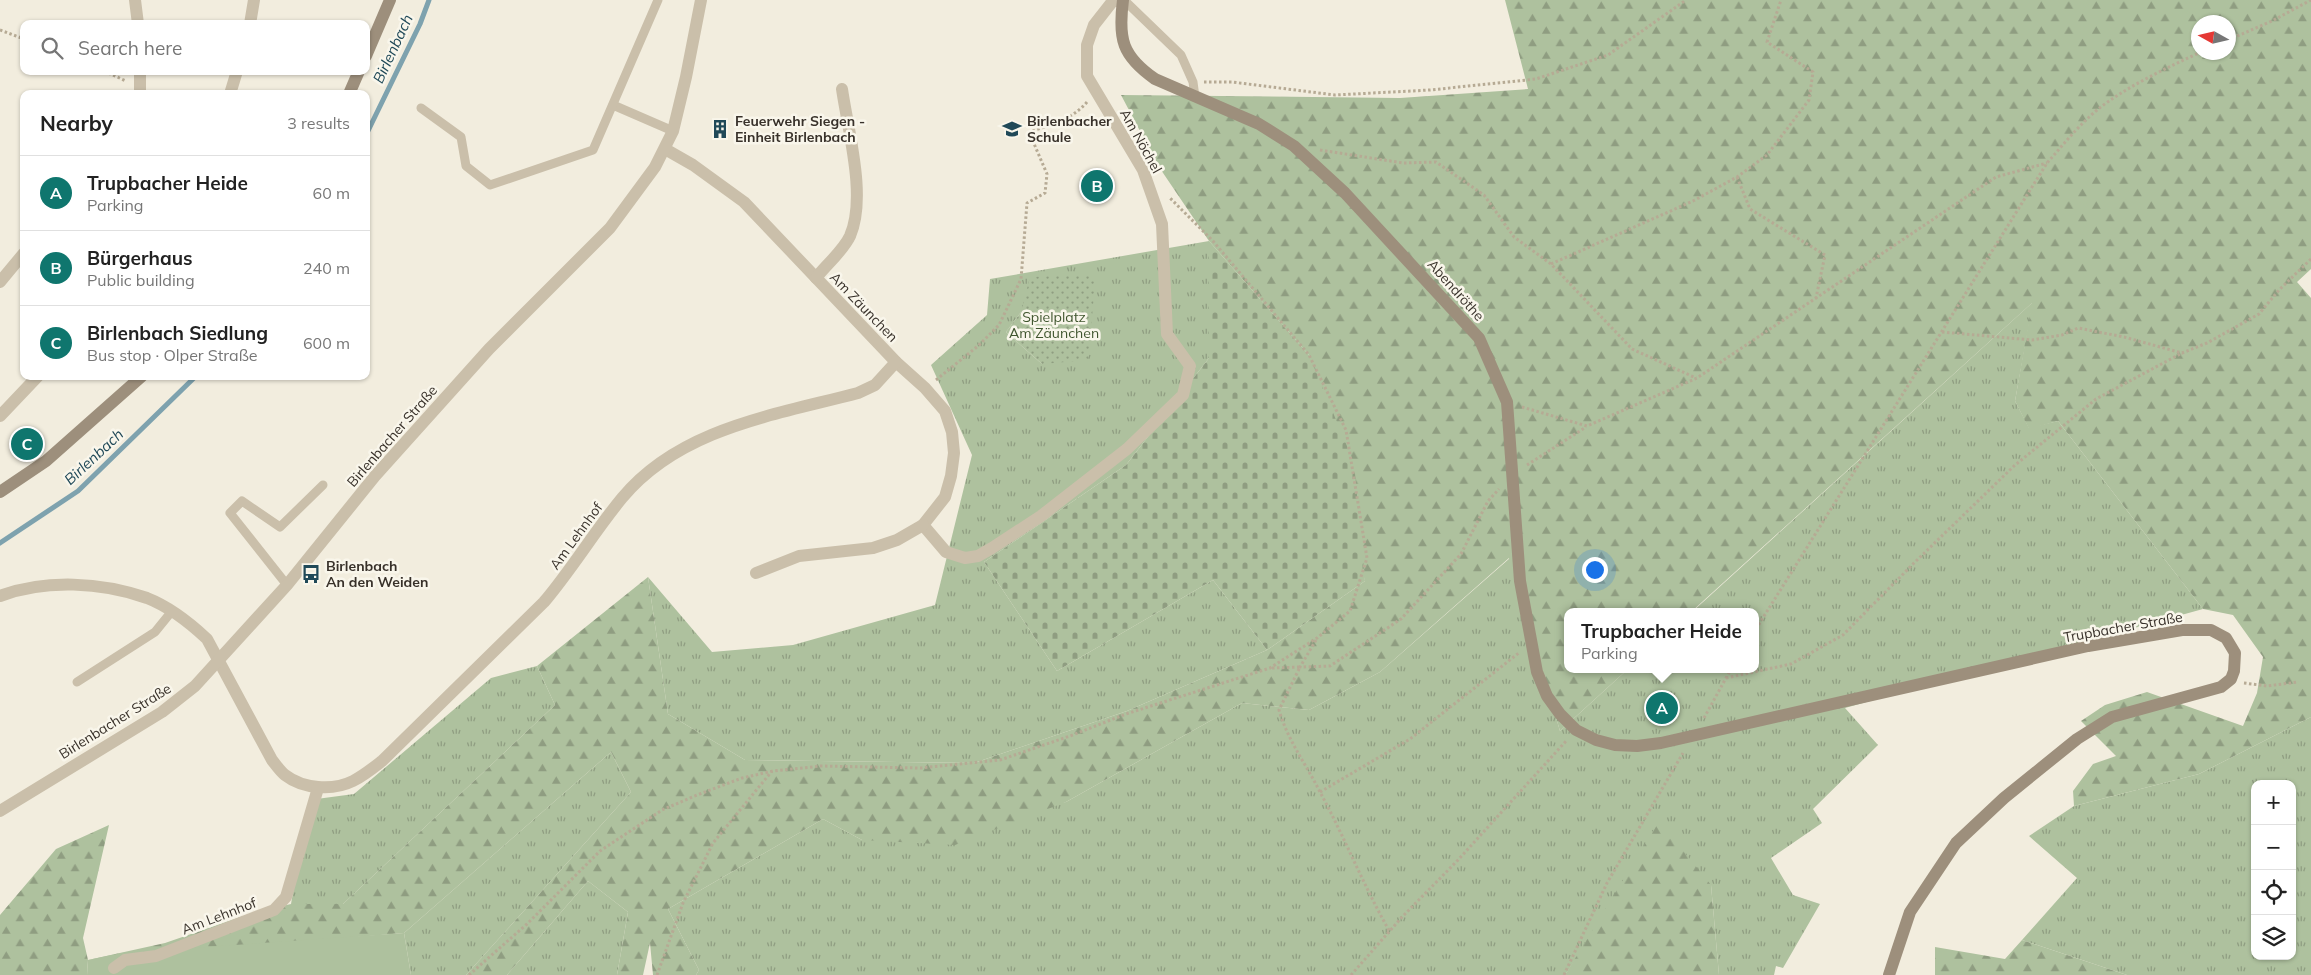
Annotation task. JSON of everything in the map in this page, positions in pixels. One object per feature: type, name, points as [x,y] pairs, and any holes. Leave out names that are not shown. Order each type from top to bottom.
[{"type":"street","points":[[136,0],[138,20]]},
{"type":"street","points":[[251,20],[254,0]]},
{"type":"street","points":[[370,47],[390,0]]},
{"type":"street","name":"Birlenbacher Straße","points":[[0,811],[162,712],[195,686],[287,585],[376,476],[489,349],[610,228],[655,167],[673,132],[685,86],[701,0]]},
{"type":"street","name":"Am Nöchel","points":[[923,525],[946,552],[965,558],[978,556],[1041,516],[1103,470],[1183,395],[1190,366],[1167,334],[1162,224],[1143,170],[1087,76],[1087,44],[1094,25],[1112,2],[1123,0]]},
{"type":"street","name":"Abendröthe","points":[[1123,0],[1120,23],[1122,40],[1128,55],[1140,68],[1155,79],[1259,124],[1294,146],[1351,200],[1480,338],[1507,402],[1519,572],[1530,644],[1537,672],[1547,696],[1560,714],[1576,730]]},
{"type":"street","points":[[140,75],[140,90]]},
{"type":"street","points":[[231,90],[236,75]]},
{"type":"street","points":[[351,90],[357,75]]},
{"type":"street","points":[[816,278],[849,238],[857,213],[857,187],[842,89]]},
{"type":"street","name":"Am Zäunchen","points":[[665,149],[692,165],[744,202],[896,362],[925,388],[945,411],[952,432],[954,453],[945,497],[923,525],[897,540],[874,548],[799,556],[756,574]]},
{"type":"street","points":[[0,282],[20,258]]},
{"type":"street","name":"Am Lehnhof","points":[[112,972],[125,960],[156,956],[274,910],[286,897],[318,788],[353,781],[382,761],[544,602],[567,575],[623,497],[648,473],[700,439],[723,429],[858,393],[875,385],[896,362]]},
{"type":"street","points":[[0,416],[34,380]]},
{"type":"street","points":[[0,492],[46,461],[137,380]]},
{"type":"street","points":[[0,596],[35,587],[70,583],[148,598],[172,611],[191,624],[207,639],[272,760],[286,775],[318,788]]},
{"type":"street","name":"Trupbacher Straße","points":[[1576,730],[1596,740],[1614,745],[1637,746],[1693,737],[2088,646],[2182,630],[2211,630],[2226,638],[2235,653],[2234,671],[2231,679]]},
{"type":"street","points":[[1889,975],[1910,912],[1956,843],[2004,798],[2077,739],[2112,716],[2221,687],[2231,679]]},
{"type":"lane","points":[[421,108],[461,137],[466,166],[490,185],[593,150],[658,0]]},
{"type":"lane","points":[[1123,0],[1181,55],[1193,82],[1195,97]]},
{"type":"lane","points":[[613,105],[673,132]]},
{"type":"lane","points":[[287,585],[230,513],[242,501],[280,527],[323,485]]},
{"type":"lane","points":[[77,682],[155,632],[172,611]]},
{"type":"path","points":[[1193,82],[1232,82],[1336,95],[1430,90],[1536,79],[1608,55],[1686,0]]},
{"type":"path","points":[[1552,264],[1693,201],[1737,177],[1767,155],[1810,100],[1814,72],[1767,42],[1781,0]]},
{"type":"path","points":[[2236,37],[2272,22],[2311,0]]},
{"type":"path","points":[[0,30],[20,38]]},
{"type":"path","points":[[1759,624],[2048,163],[2076,130],[2098,109],[2147,79],[2191,57]]},
{"type":"path","points":[[925,388],[978,346],[1000,325],[1021,279],[1026,203],[1045,193],[1047,174],[1029,132],[1067,118],[1080,110],[1096,91]]},
{"type":"path","points":[[1294,146],[1403,163],[1436,162],[1484,195],[1514,237],[1552,264],[1632,349],[1697,378]]},
{"type":"path","points":[[1270,668],[1330,666],[1401,620],[1461,554],[1488,501],[1513,474],[1587,426],[1697,378],[1996,177],[2048,163]]},
{"type":"path","points":[[1737,177],[1750,209],[1825,255],[1816,298]]},
{"type":"path","points":[[469,975],[527,924],[600,851],[662,810],[733,782],[773,771],[822,766],[921,768],[1000,760],[1136,711],[1270,668],[1317,638],[1350,611],[1367,558],[1346,430],[1309,355],[1213,241],[1164,192]]},
{"type":"path","points":[[1759,671],[1791,664],[1843,635],[2014,466],[2096,399],[2182,353],[2207,343],[2259,314],[2279,290],[2311,259]]},
{"type":"path","points":[[1942,332],[2032,340],[2062,335],[2078,328],[2124,337],[2182,353]]},
{"type":"path","points":[[1507,402],[1587,426]]},
{"type":"path","points":[[1317,638],[1300,667],[1280,710],[1285,731],[1320,792],[1372,900],[1390,932]]},
{"type":"path","points":[[1320,792],[1410,739],[1530,644]]},
{"type":"path","points":[[1564,975],[1607,883],[1729,673]]},
{"type":"path","points":[[1726,678],[1749,673]]},
{"type":"path","points":[[2231,679],[2267,686],[2298,682]]},
{"type":"path","points":[[1351,975],[1576,730]]},
{"type":"path","points":[[656,975],[684,903],[713,843],[773,771]]},
{"type":"green space","points":[[1505,0],[2311,0],[2311,269],[2297,282],[2311,298],[2311,717],[2199,774],[2074,806],[2073,791],[2093,764],[2116,756],[2081,721],[2105,705],[2147,692],[2243,726],[2257,693],[2263,657],[2233,615],[2203,609],[2058,421],[2029,429],[2015,401],[2032,303],[1695,608],[1564,608],[1564,673],[1624,673],[1560,731],[1509,558],[1380,672],[1309,710],[1242,703],[1066,802],[955,845],[862,840],[823,819],[668,909],[699,970],[696,975],[653,975],[650,943],[643,975],[617,975],[628,912],[588,881],[507,975],[466,975],[631,792],[611,752],[404,933],[88,960],[165,943],[252,913],[291,904],[343,904],[555,705],[537,666],[648,577],[668,714],[745,760],[974,763],[1127,711],[1267,650],[1365,581],[1309,355],[1209,241],[1159,167],[1121,95],[1400,98],[1528,89]]},
{"type":"green space","points":[[1209,241],[1209,358],[1126,465],[984,562],[1057,671],[1213,580],[1267,650],[1127,711],[974,763],[745,760],[668,714],[648,577],[712,652],[793,645],[935,605],[972,455],[931,365],[987,315],[990,279]],"holes":[[[1021,312],[1042,364],[1006,332]]]},
{"type":"green space","points":[[1209,241],[1309,355],[1354,463],[1365,581],[1267,650],[1213,580],[1057,671],[984,562],[1126,465],[1209,358]]},
{"type":"green space","name":"Spielplatz Am Zäunchen","points":[[1096,274],[1088,360],[1042,364],[1006,332],[1021,312],[1030,277]]},
{"type":"green space","points":[[2033,302],[2015,401],[2029,428],[2058,421],[2203,609],[1845,708],[1878,745],[1813,809],[1822,823],[1771,858],[1793,895],[1820,904],[1783,968],[1776,966],[1774,975],[1719,975],[1711,885],[1577,957],[1565,975],[696,975],[699,970],[668,909],[823,819],[862,840],[1066,802],[1242,703],[1309,710],[1380,672],[1510,558],[1560,731],[1624,673],[1759,673],[1759,608],[1696,608]]},
{"type":"green space","points":[[537,666],[555,705],[343,904],[291,904],[309,800],[354,794],[491,678]]},
{"type":"green space","points":[[2311,717],[2311,975],[2127,975],[2022,940],[2077,878],[2029,836],[2074,806],[2199,774]]},
{"type":"green space","points":[[611,752],[631,792],[466,975],[411,975],[404,933]]},
{"type":"green space","points":[[1659,821],[1711,885],[1719,975],[1565,975]]},
{"type":"green space","points":[[109,825],[83,938],[88,960],[87,975],[0,975],[0,915],[56,849]]},
{"type":"green space","points":[[588,881],[628,912],[617,975],[507,975]]},
{"type":"green space","points":[[404,933],[411,975],[87,975],[88,960],[121,953]]},
{"type":"green space","points":[[2022,940],[2127,975],[1935,975],[1935,947],[2005,959]]},
{"type":"waterway","name":"Birlenbach","points":[[370,127],[420,24],[429,0]]},
{"type":"waterway","name":"Birlenbach","points":[[0,543],[78,491],[192,380]]},
{"type":"place","name":"Feuerwehr Siegen - Einheit Birlenbach","points":[[720,129]]},
{"type":"place","name":"Birlenbacher Schule","points":[[1012,129]]},
{"type":"place","name":"Bürgerhaus","points":[[1097,186]]},
{"type":"place","name":"Birlenbach Siedlung","points":[[27,444]]},
{"type":"place","name":"Birlenbach An den Weiden","points":[[311,574]]},
{"type":"place","name":"Trupbacher Heide","points":[[1662,708]]}]
